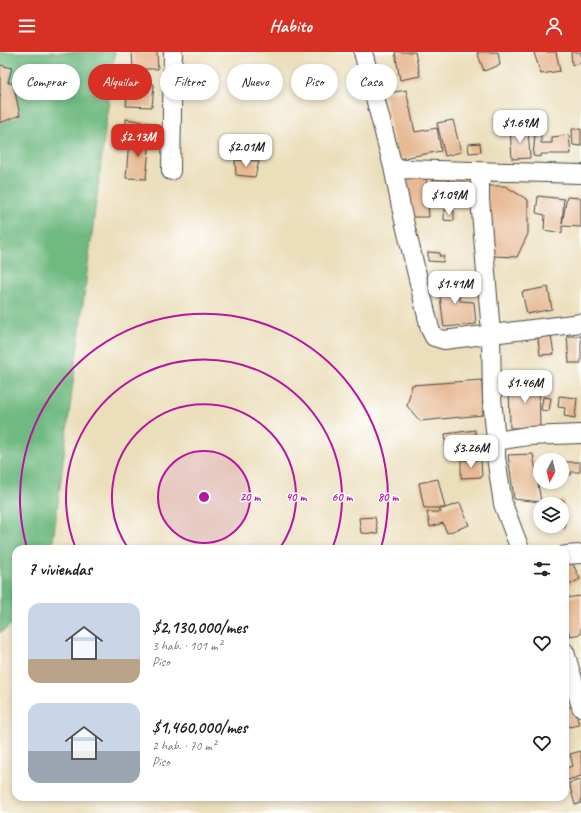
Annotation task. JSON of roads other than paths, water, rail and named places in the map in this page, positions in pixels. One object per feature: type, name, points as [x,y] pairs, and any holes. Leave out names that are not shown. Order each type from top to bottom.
[{"type":"street","points":[[171,171],[173,52]]},
{"type":"street","points":[[363,52],[393,167],[402,212],[430,329],[434,337],[444,340],[581,322]]},
{"type":"street","points":[[393,167],[404,169],[480,172],[581,174]]},
{"type":"street","points":[[480,172],[480,199],[491,333],[492,398],[496,457],[503,504],[518,545]]},
{"type":"street","points":[[496,441],[528,436],[581,434]]},
{"type":"street","points":[[569,555],[581,554]]},
{"type":"street","points":[[571,655],[581,707]]}]
